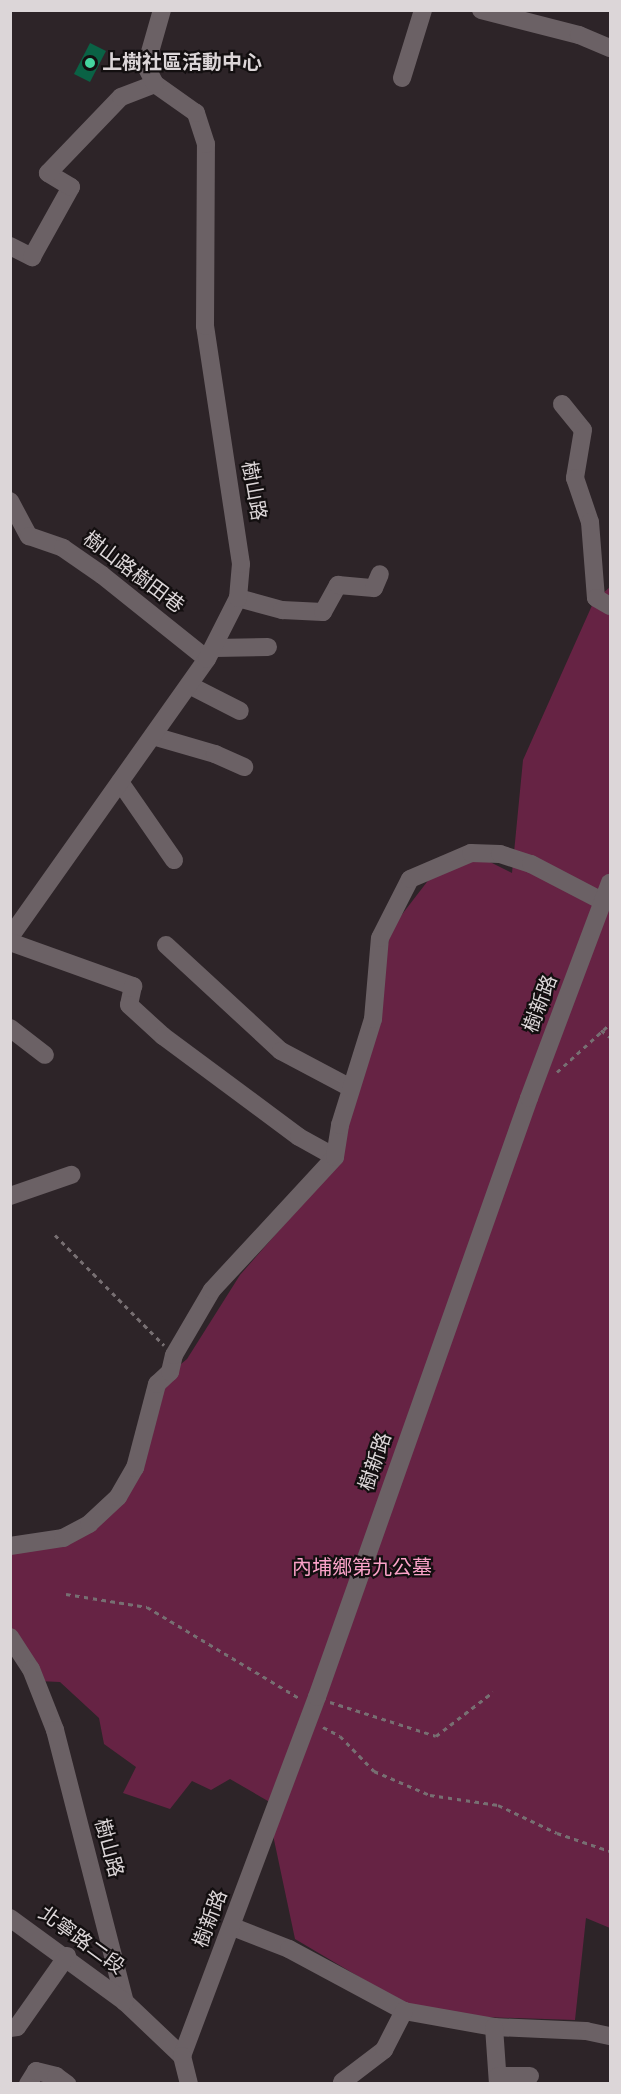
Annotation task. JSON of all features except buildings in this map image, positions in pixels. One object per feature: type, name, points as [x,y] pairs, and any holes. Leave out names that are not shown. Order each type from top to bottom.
[{"type":"street","points":[[10,246],[32,257],[71,187],[48,173],[121,97],[155,84],[146,66],[162,10]]},
{"type":"street","points":[[402,78],[423,10]]},
{"type":"street","points":[[481,10],[579,34],[610,48]]},
{"type":"street","name":"樹山路","points":[[10,937],[211,653],[238,598],[241,564],[205,326],[206,144],[196,113],[155,84]]},
{"type":"street","points":[[562,404],[583,430],[575,478],[590,522],[596,598],[610,606]]},
{"type":"street","name":"樹山路樹田巷","points":[[10,501],[29,537],[63,548],[211,653]]},
{"type":"street","points":[[238,598],[282,610],[323,612],[338,585],[374,588],[380,574]]},
{"type":"street","points":[[211,653],[268,647]]},
{"type":"street","points":[[189,685],[240,711]]},
{"type":"street","points":[[153,736],[215,754],[244,767]]},
{"type":"street","points":[[120,782],[174,860]]},
{"type":"street","points":[[10,1546],[63,1538],[89,1524],[118,1497],[135,1468],[157,1384],[170,1372],[174,1355],[212,1290],[335,1157],[351,1088],[373,1019],[380,938],[410,879],[471,853],[500,854],[531,864],[604,902]]},
{"type":"street","name":"樹新路","points":[[182,2056],[233,1927],[317,1697],[529,1098],[610,883]]},
{"type":"street","points":[[10,942],[134,986],[129,1005],[163,1036],[299,1137],[335,1157]]},
{"type":"street","points":[[166,945],[280,1051],[351,1088]]},
{"type":"street","points":[[10,1028],[45,1055]]},
{"type":"street","points":[[10,1196],[71,1175]]},
{"type":"street","name":"樹山路","points":[[10,1637],[31,1669],[55,1731],[125,2002]]},
{"type":"street","name":"北寧路二段","points":[[10,1918],[67,1956],[125,2002]]},
{"type":"street","points":[[233,1927],[289,1949],[404,2011],[494,2027],[586,2031],[610,2036]]},
{"type":"street","points":[[10,2028],[17,2027],[67,1956]]},
{"type":"street","points":[[125,2002],[182,2056],[189,2084]]},
{"type":"street","points":[[342,2082],[384,2050],[404,2011]]},
{"type":"street","points":[[494,2027],[498,2080],[530,2076]]},
{"type":"street","points":[[28,2084],[36,2071],[56,2076],[67,2084]]},
{"type":"path","points":[[553,1076],[610,1024]]},
{"type":"path","points":[[601,1030],[610,1037]]},
{"type":"path","points":[[56,1235],[174,1355]]},
{"type":"path","points":[[66,1594],[147,1607],[263,1673],[307,1702],[309,1718],[340,1736],[374,1771],[430,1795],[498,1805],[557,1833],[610,1851]]},
{"type":"path","points":[[317,1697],[435,1736],[493,1692]]},
{"type":"green space","name":"內埔鄉第九公墓","points":[[610,587],[610,1928],[586,1918],[575,2020],[482,2017],[405,2004],[295,1939],[273,1835],[280,1808],[230,1779],[211,1790],[192,1781],[170,1809],[123,1793],[136,1767],[104,1744],[99,1718],[60,1682],[38,1681],[11,1631],[10,1552],[55,1543],[117,1494],[169,1374],[187,1359],[240,1275],[340,1161],[383,980],[390,930],[430,878],[482,858],[512,873],[523,760],[594,601]]},
{"type":"place","name":"上樹社區活動中心","points":[[90,63]]}]
